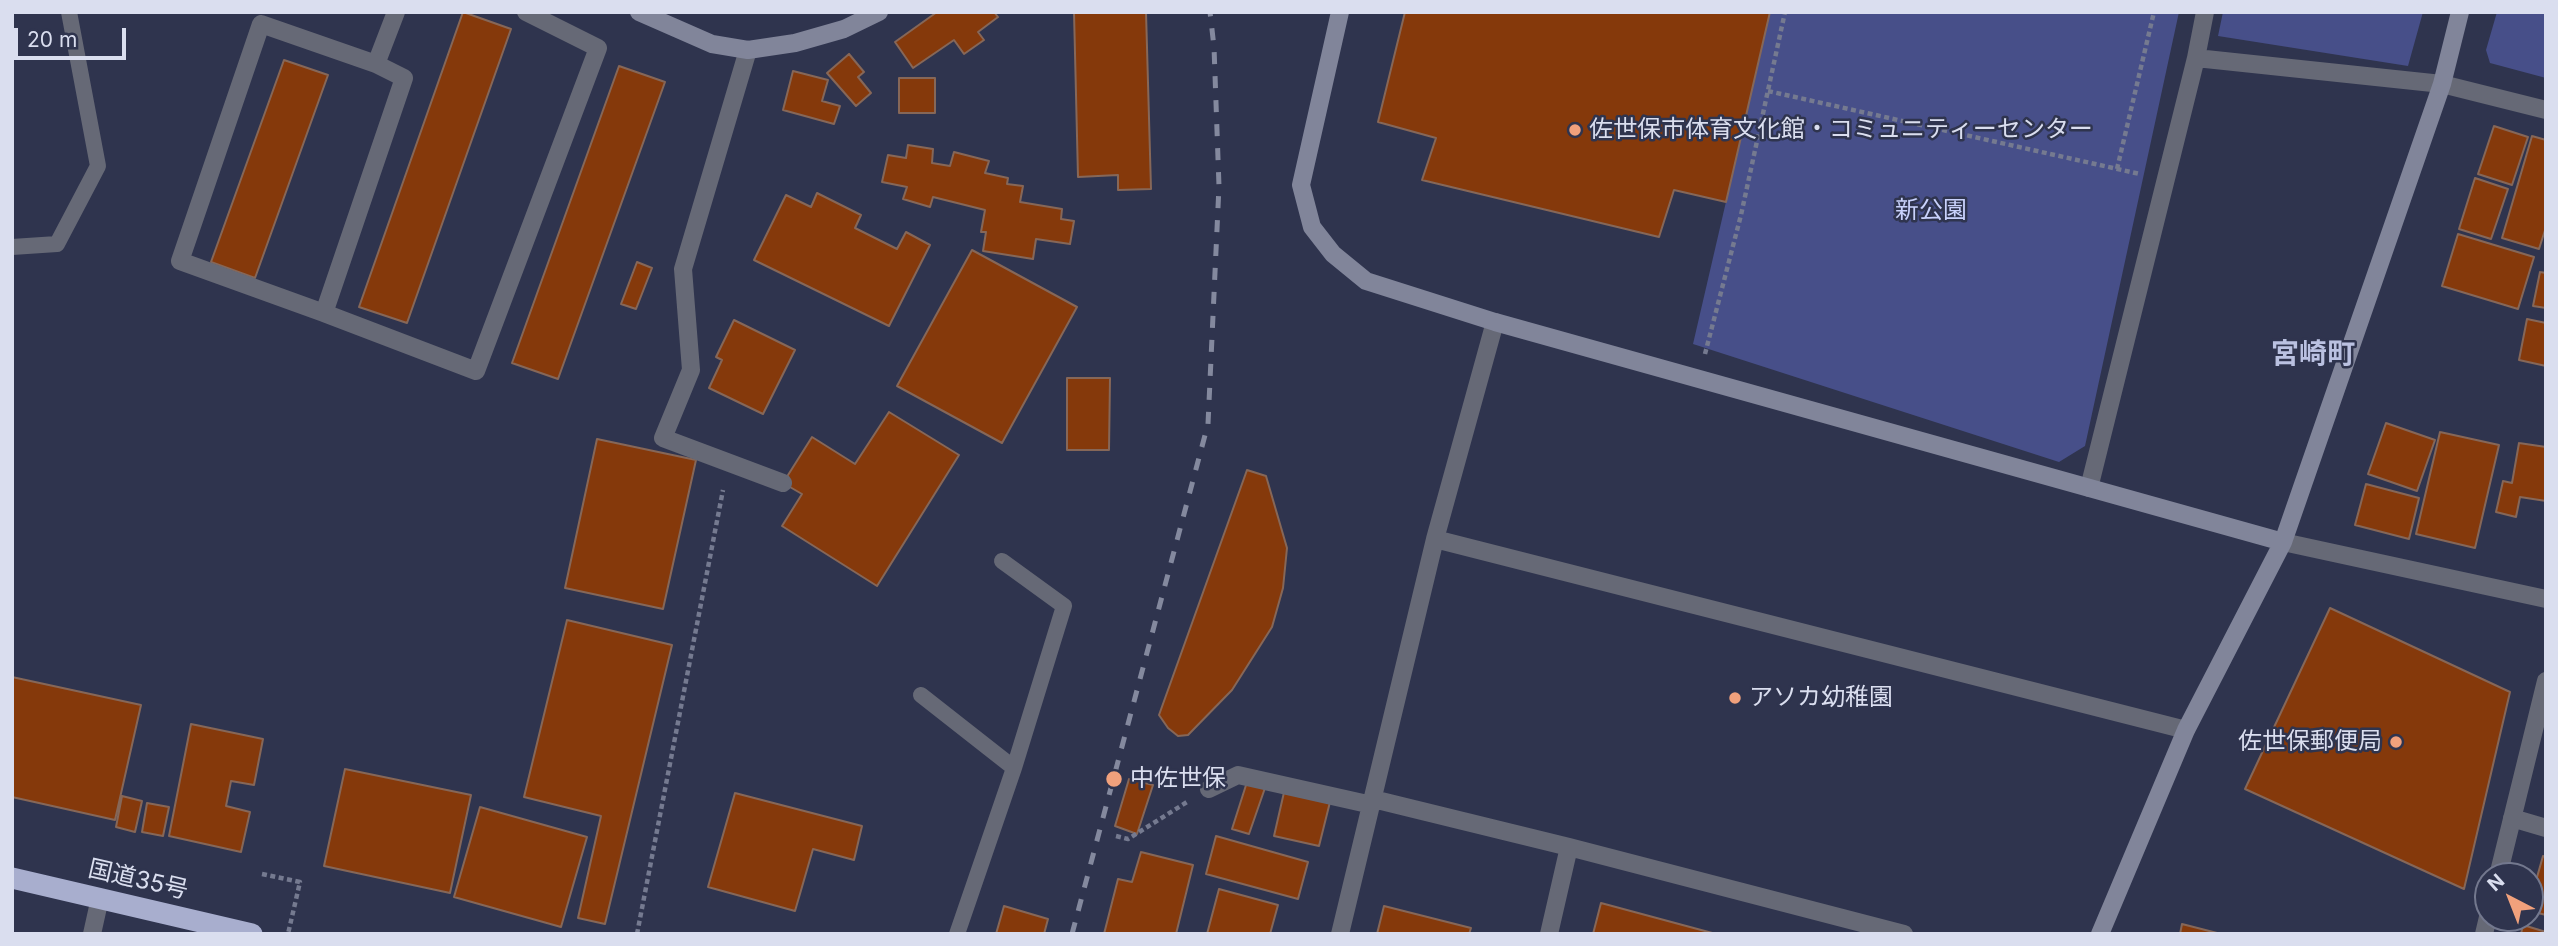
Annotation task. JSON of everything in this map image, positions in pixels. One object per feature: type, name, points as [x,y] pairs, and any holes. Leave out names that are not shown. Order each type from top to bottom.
[{"type":"highway","name":"国道35号","points":[[12,878],[251,934]]},
{"type":"street","points":[[376,64],[396,12]]},
{"type":"street","points":[[324,313],[404,78],[376,64],[261,24],[180,261],[476,371],[598,48],[526,12]]},
{"type":"street","points":[[639,12],[712,44],[748,50],[785,45],[832,32],[878,12]]},
{"type":"street","points":[[1340,12],[1301,185],[1312,227],[1333,254],[1366,281],[1495,322],[2283,542],[2546,599]]},
{"type":"street","points":[[2089,488],[2196,58],[2205,12]]},
{"type":"street","points":[[2100,934],[2186,730],[2283,542],[2442,84],[2460,12]]},
{"type":"street","points":[[748,50],[683,269],[691,370],[663,438],[783,482]]},
{"type":"street","points":[[2196,58],[2442,84],[2546,110]]},
{"type":"street","points":[[1340,934],[1435,539],[1495,322]]},
{"type":"street","points":[[1435,539],[2186,730]]},
{"type":"street","points":[[2501,862],[2546,681]]},
{"type":"street","points":[[1209,789],[1238,775],[1373,802],[1569,847],[1903,934]]},
{"type":"street","points":[[2512,818],[2546,828]]},
{"type":"street","points":[[1549,934],[1569,847]]},
{"type":"street","points":[[92,934],[100,898]]},
{"type":"lane","points":[[12,247],[57,244],[98,166],[69,12]]},
{"type":"lane","points":[[957,934],[1014,768],[1063,606],[1003,561]]},
{"type":"lane","points":[[921,695],[1014,768]]},
{"type":"path","points":[[1698,378],[1741,215],[1785,12]]},
{"type":"path","points":[[2117,169],[2154,12]]},
{"type":"path","points":[[1768,91],[2166,180]]},
{"type":"path","points":[[637,934],[728,462]]},
{"type":"path","points":[[1116,836],[1128,839],[1209,789]]},
{"type":"path","points":[[262,874],[300,882],[288,934]]},
{"type":"green space","name":"新公園","points":[[1770,12],[2179,12],[2085,446],[2059,462],[1693,344]]},
{"type":"green space","points":[[2223,12],[2423,12],[2408,66],[2218,36]]},
{"type":"green space","points":[[2497,12],[2546,12],[2546,78],[2490,63],[2486,50]]},
{"type":"building","points":[[463,12],[511,29],[407,323],[359,307]]},
{"type":"building","points":[[937,12],[994,12],[998,17],[978,32],[984,40],[964,54],[954,40],[913,68],[895,42]]},
{"type":"building","points":[[1074,12],[1146,12],[1151,189],[1118,190],[1118,175],[1078,177]]},
{"type":"building","name":"佐世保市体育文化館・コミュニティーセンター","points":[[1405,12],[1770,12],[1726,202],[1674,190],[1659,237],[1422,180],[1436,138],[1378,122]]},
{"type":"building","points":[[849,54],[864,72],[858,77],[871,93],[856,106],[827,73]]},
{"type":"building","points":[[284,60],[328,75],[255,278],[211,262]]},
{"type":"building","points":[[619,66],[665,82],[558,379],[512,363]]},
{"type":"building","points":[[793,71],[828,80],[822,101],[840,106],[834,124],[783,110]]},
{"type":"building","points":[[899,78],[935,78],[935,113],[899,113]]},
{"type":"building","points":[[2494,126],[2528,137],[2512,185],[2478,174]]},
{"type":"building","points":[[2532,136],[2546,140],[2546,227],[2539,249],[2502,238]]},
{"type":"building","points":[[908,145],[933,149],[932,163],[950,166],[954,152],[989,161],[985,173],[1008,178],[1007,184],[1023,186],[1020,202],[1062,209],[1061,219],[1074,221],[1070,244],[1036,239],[1033,259],[983,251],[986,232],[981,232],[985,210],[933,197],[930,207],[903,199],[907,187],[882,182],[888,155],[906,158]]},
{"type":"building","points":[[2475,178],[2508,189],[2491,239],[2459,229]]},
{"type":"building","points":[[817,193],[861,215],[855,228],[897,249],[906,232],[930,245],[889,326],[754,260],[786,195],[811,207]]},
{"type":"building","points":[[2458,234],[2534,257],[2518,309],[2442,286]]},
{"type":"building","points":[[972,250],[1077,307],[1002,443],[897,386]]},
{"type":"building","points":[[637,262],[652,268],[636,309],[621,304]]},
{"type":"building","points":[[2540,272],[2546,273],[2546,308],[2533,306]]},
{"type":"building","points":[[2527,319],[2546,323],[2546,366],[2519,360]]},
{"type":"building","points":[[734,320],[795,350],[763,414],[709,388],[722,360],[716,357]]},
{"type":"building","points":[[1067,378],[1110,378],[1109,450],[1067,450]]},
{"type":"building","points":[[889,412],[959,455],[877,586],[782,526],[802,494],[783,483],[812,437],[855,464]]},
{"type":"building","points":[[2386,423],[2435,440],[2417,491],[2368,474]]},
{"type":"building","points":[[2440,432],[2499,445],[2475,548],[2416,534]]},
{"type":"building","points":[[597,439],[696,460],[663,609],[565,588]]},
{"type":"building","points":[[2519,443],[2546,447],[2546,501],[2520,497],[2516,517],[2496,512],[2503,481],[2512,483]]},
{"type":"building","points":[[1247,470],[1266,476],[1287,548],[1283,588],[1272,627],[1232,690],[1188,735],[1178,736],[1159,715]]},
{"type":"building","points":[[2366,484],[2419,498],[2409,539],[2355,525]]},
{"type":"building","points":[[2330,608],[2510,692],[2464,889],[2245,789]]},
{"type":"building","points":[[567,620],[672,645],[605,924],[578,918],[601,816],[524,797]]},
{"type":"building","points":[[12,677],[141,705],[115,820],[12,797]]},
{"type":"building","points":[[191,724],[263,739],[254,785],[231,781],[226,806],[250,812],[241,852],[169,836]]},
{"type":"building","points":[[345,769],[471,795],[450,893],[324,866]]},
{"type":"building","points":[[1129,779],[1153,785],[1137,834],[1115,826]]},
{"type":"building","points":[[1247,782],[1265,788],[1249,834],[1232,829]]},
{"type":"building","points":[[1285,788],[1331,798],[1319,846],[1274,836]]},
{"type":"building","points":[[735,793],[862,826],[854,860],[813,849],[795,911],[708,887]]},
{"type":"building","points":[[122,796],[142,801],[135,832],[116,827]]},
{"type":"building","points":[[147,803],[169,807],[163,836],[142,832]]},
{"type":"building","points":[[480,807],[587,837],[561,927],[454,897]]},
{"type":"building","points":[[1216,836],[1308,862],[1298,899],[1206,874]]},
{"type":"building","points":[[1141,852],[1193,865],[1176,934],[1104,934],[1118,879],[1132,882]]},
{"type":"building","points":[[2543,856],[2546,857],[2546,915],[2544,862],[2541,862]]},
{"type":"building","points":[[1219,889],[1278,905],[1270,934],[1207,934]]},
{"type":"building","points":[[1601,903],[1716,934],[1593,934]]},
{"type":"building","points":[[1004,906],[1048,919],[1044,934],[996,934]]},
{"type":"building","points":[[1384,906],[1471,928],[1469,934],[1377,934]]},
{"type":"building","points":[[2182,924],[2221,934],[2180,934]]},
{"type":"building","points":[[2521,932],[2546,932],[2546,934]]},
{"type":"railway","points":[[1072,934],[1208,424],[1219,186],[1214,47],[1210,12]]},
{"type":"place","name":"佐世保市体育文化館・コミュニティーセンター","points":[[1575,130]]},
{"type":"place","name":"アソカ幼稚園","points":[[1735,698]]},
{"type":"place","name":"佐世保郵便局","points":[[2396,742]]},
{"type":"place","name":"中佐世保","points":[[1114,779]]},
{"type":"district","name":"宮崎町","points":[[2313,355]]}]
